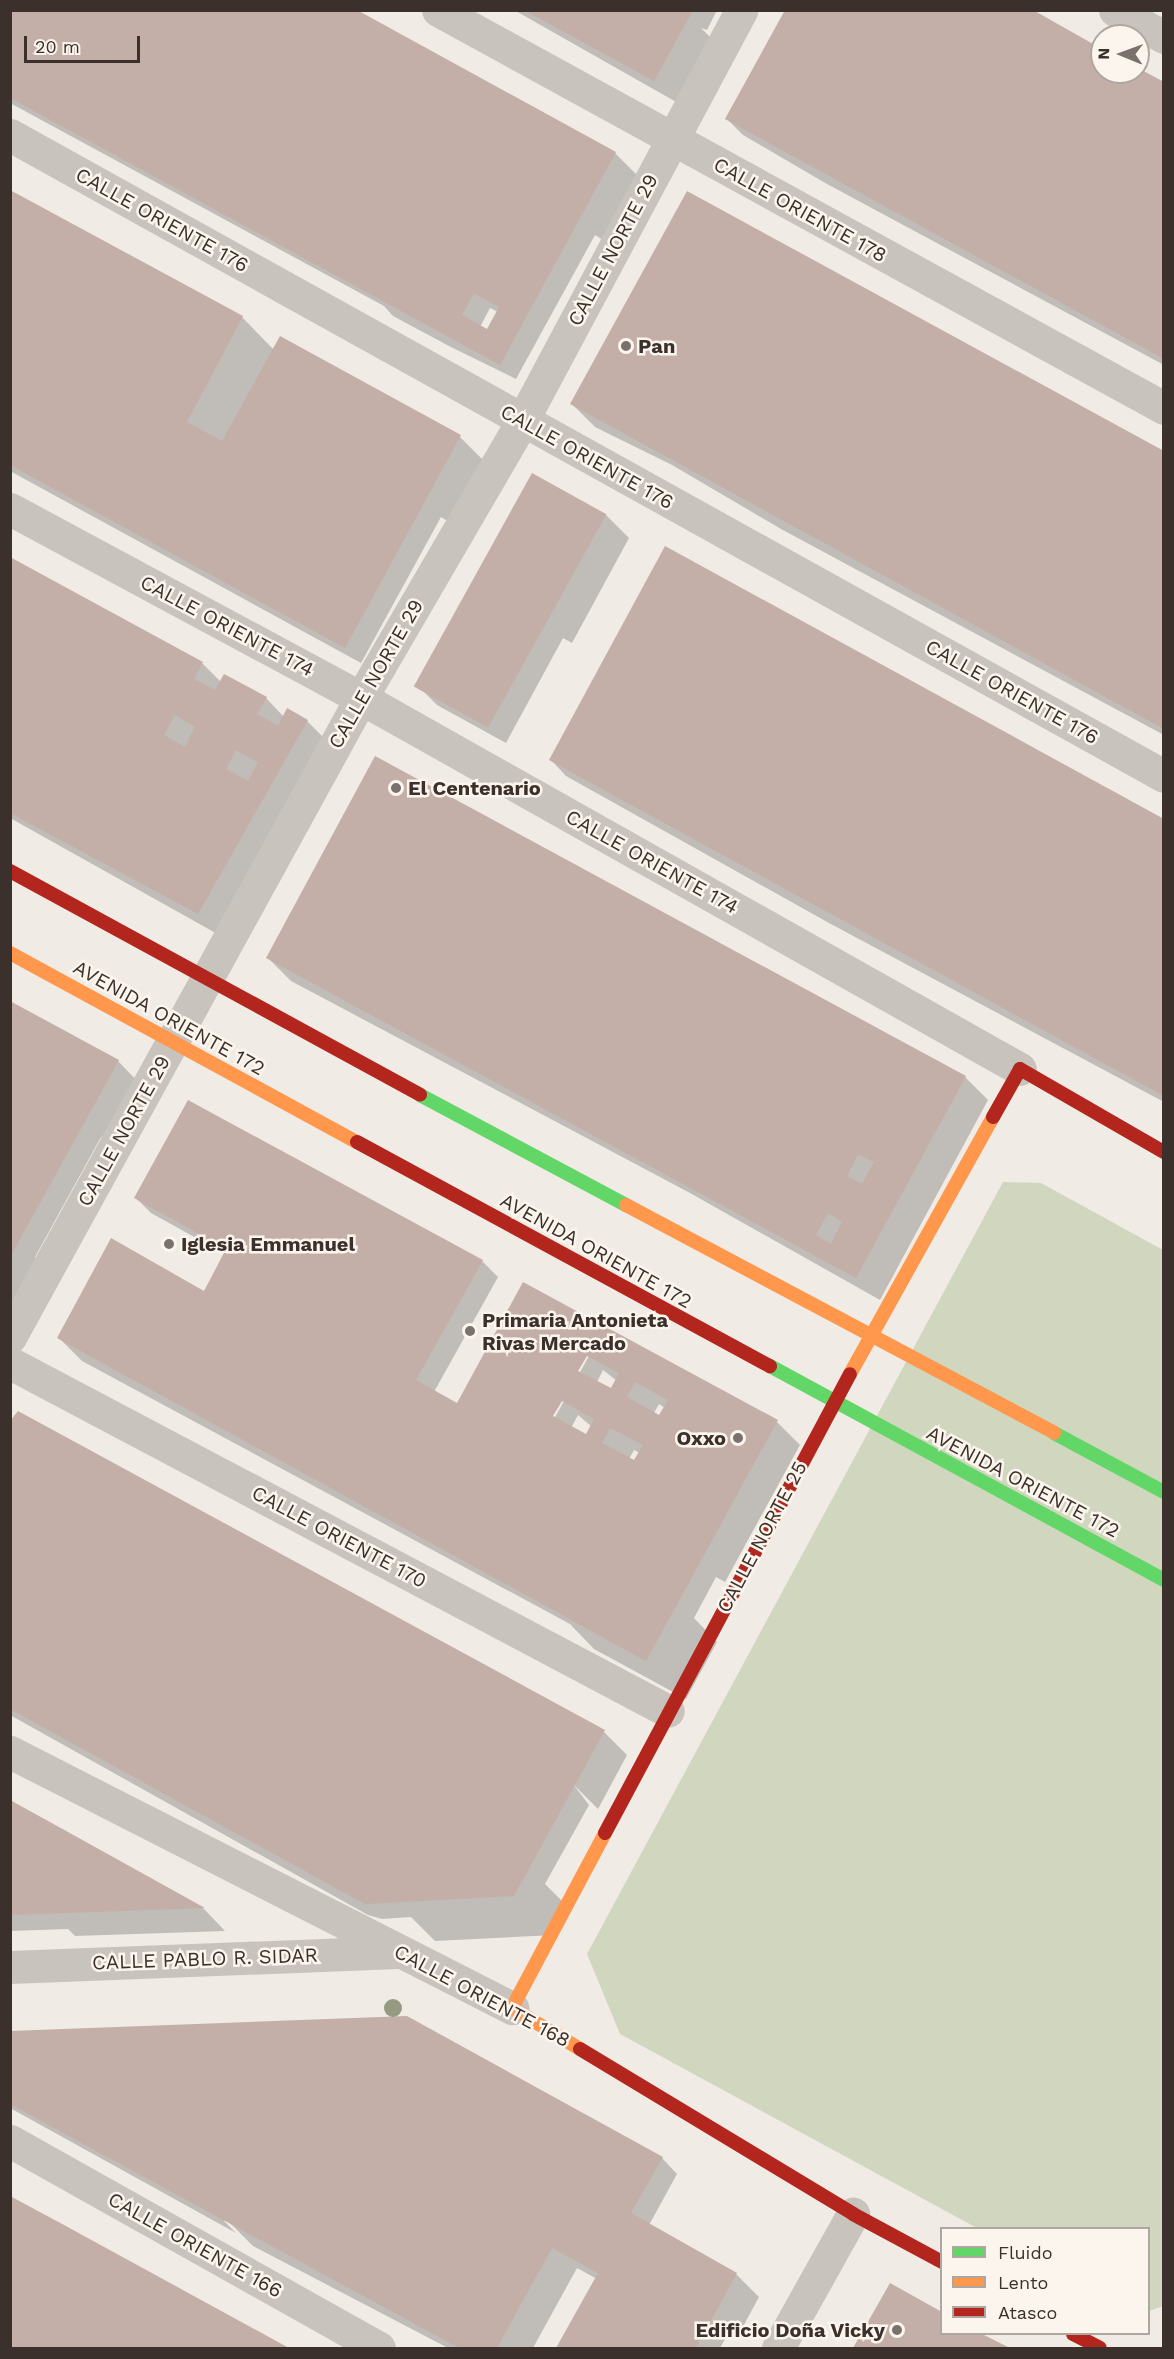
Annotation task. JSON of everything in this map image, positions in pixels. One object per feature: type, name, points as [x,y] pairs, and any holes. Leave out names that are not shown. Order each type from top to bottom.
[{"type":"street","name":"CALLE ORIENTE 178","points":[[438,10],[1164,408]]},
{"type":"street","name":"CALLE NORTE 29","points":[[10,1338],[361,698],[522,421],[741,10]]},
{"type":"street","points":[[1115,10],[1164,37]]},
{"type":"street","name":"CALLE ORIENTE 176","points":[[10,135],[1164,776]]},
{"type":"street","name":"CALLE ORIENTE 174","points":[[10,509],[361,698],[1164,1152]]},
{"type":"street","points":[[10,871],[207,981],[1164,1492]]},
{"type":"street","name":"AVENIDA ORIENTE 172","points":[[10,953],[834,1403],[1164,1580]]},
{"type":"street","name":"CALLE NORTE 25","points":[[512,2008],[668,1711],[834,1403],[1020,1069]]},
{"type":"street","name":"CALLE ORIENTE 170","points":[[10,1363],[668,1711]]},
{"type":"street","name":"CALLE ORIENTE 168","points":[[10,1752],[512,2008],[853,2214],[940,2261]]},
{"type":"street","name":"CALLE PABLO R. SIDAR","points":[[10,1967],[399,1952]]},
{"type":"street","name":"CALLE ORIENTE 166","points":[[10,2141],[379,2349]]},
{"type":"street","points":[[778,2349],[853,2214]]},
{"type":"street","points":[[1075,2335],[1100,2349]]},
{"type":"green space","points":[[1003,1182],[1041,1183],[1163,1250],[1163,2306],[1150,2311],[1150,2227],[975,2227],[620,2034],[587,1954]]},
{"type":"building","points":[[10,10],[357,10],[616,152],[500,365],[10,98]],"holes":[[[474,293],[499,307],[487,329],[462,315]]]},
{"type":"building","points":[[524,10],[693,10],[654,81]]},
{"type":"building","points":[[785,10],[1033,10],[1090,42],[1090,84],[1150,84],[1150,74],[1164,82],[1164,359],[725,119]]},
{"type":"building","points":[[10,190],[243,316],[187,422],[222,441],[280,336],[461,435],[345,648],[10,465]]},
{"type":"building","points":[[687,191],[1164,451],[1164,729],[570,404]]},
{"type":"building","points":[[532,473],[606,514],[488,728],[414,686]]},
{"type":"building","points":[[665,546],[1164,819],[1164,1096],[549,760]]},
{"type":"building","points":[[10,557],[203,662],[194,679],[215,690],[224,674],[267,697],[257,714],[278,726],[287,708],[308,720],[198,914],[10,813]],"holes":[[[175,715],[195,727],[185,747],[164,735]],[[236,750],[258,762],[248,781],[226,769]]]},
{"type":"building","points":[[375,756],[966,1076],[856,1278],[266,958]],"holes":[[[858,1154],[874,1162],[862,1184],[847,1176]],[[828,1213],[842,1222],[831,1244],[816,1235]]]},
{"type":"building","points":[[10,1001],[119,1060],[10,1257]]},
{"type":"building","points":[[188,1100],[483,1260],[416,1380],[457,1403],[523,1282],[778,1420],[646,1661],[57,1338],[111,1238],[204,1291],[226,1249],[134,1198]],"holes":[[[587,1356],[619,1373],[611,1388],[578,1371]],[[635,1382],[668,1400],[659,1415],[627,1397]],[[562,1401],[594,1419],[586,1434],[553,1416]],[[610,1428],[643,1445],[634,1460],[602,1443]]]},
{"type":"building","points":[[18,1411],[605,1730],[514,1896],[365,1904],[10,1709],[10,1421]]},
{"type":"building","points":[[10,1800],[68,1832],[205,1908],[10,1915]]},
{"type":"building","points":[[407,2016],[663,2157],[631,2213],[737,2273],[696,2348],[556,2348],[598,2273],[552,2248],[497,2348],[459,2348],[10,2104],[10,2031]]},
{"type":"building","points":[[10,2196],[64,2225],[289,2348],[10,2348]]},
{"type":"building","name":"Edificio Doña Vicky","points":[[890,2283],[940,2311],[940,2335],[984,2335],[1010,2348],[853,2348]]},
{"type":"traffic: fast","points":[[420,1095],[626,1205]]},
{"type":"traffic: fast","points":[[770,1366],[1164,1580]]},
{"type":"traffic: fast","points":[[1054,1433],[1164,1492]]},
{"type":"traffic: slow","points":[[10,953],[357,1142]]},
{"type":"traffic: slow","points":[[850,1374],[993,1117]]},
{"type":"traffic: slow","points":[[626,1205],[1054,1433]]},
{"type":"traffic: slow","points":[[580,2049],[512,2008],[605,1833]]},
{"type":"traffic: jam","points":[[10,871],[420,1095]]},
{"type":"traffic: jam","points":[[993,1117],[1020,1069],[1164,1152]]},
{"type":"traffic: jam","points":[[357,1142],[770,1366]]},
{"type":"traffic: jam","points":[[605,1833],[850,1374]]},
{"type":"traffic: jam","points":[[580,2049],[853,2214],[940,2261]]},
{"type":"traffic: jam","points":[[1075,2335],[1100,2348]]},
{"type":"place","name":"Pan","points":[[626,346]]},
{"type":"place","name":"El Centenario","points":[[396,788]]},
{"type":"place","name":"Iglesia Emmanuel","points":[[169,1244]]},
{"type":"place","name":"Primaria Antonieta Rivas Mercado","points":[[470,1331]]},
{"type":"place","name":"Oxxo","points":[[738,1438]]},
{"type":"place","name":"Edificio Doña Vicky","points":[[897,2330]]}]
